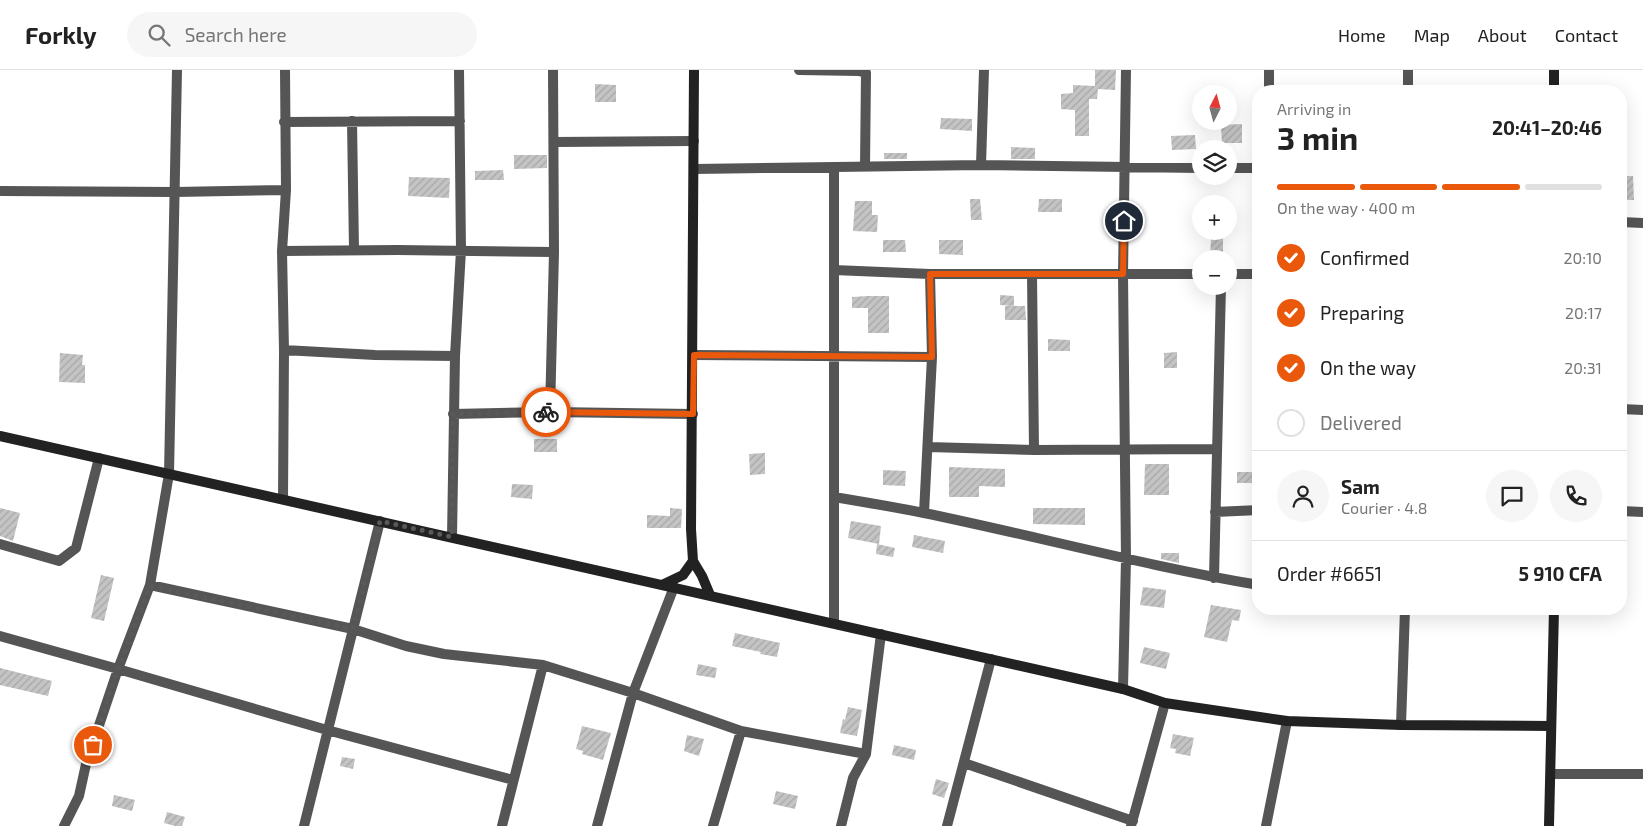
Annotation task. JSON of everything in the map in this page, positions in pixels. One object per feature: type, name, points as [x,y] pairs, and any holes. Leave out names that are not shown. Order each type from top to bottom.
[{"type":"street","points":[[64,826],[79,796],[86,764],[118,669],[150,586],[169,474],[177,70]]},
{"type":"street","points":[[283,499],[284,350],[282,251],[286,190],[285,70]]},
{"type":"street","points":[[452,537],[453,414],[461,250],[459,70]]},
{"type":"street","points":[[550,412],[554,252],[554,70]]},
{"type":"street","points":[[694,70],[694,355],[691,529],[693,561],[710,595]]},
{"type":"street","points":[[799,70],[860,71],[866,74],[866,167]]},
{"type":"street","points":[[981,165],[984,70]]},
{"type":"street","points":[[1123,689],[1126,559],[1123,274],[1126,70]]},
{"type":"street","points":[[1269,70],[1269,85]]},
{"type":"street","points":[[1408,70],[1408,85]]},
{"type":"street","points":[[1554,70],[1554,85]]},
{"type":"street","points":[[352,121],[354,250]]},
{"type":"street","points":[[284,122],[460,121]]},
{"type":"street","points":[[554,142],[694,141]]},
{"type":"street","points":[[694,170],[981,165],[1192,168]]},
{"type":"street","points":[[834,168],[834,623]]},
{"type":"street","points":[[1237,168],[1252,168]]},
{"type":"street","points":[[0,191],[175,192],[286,190]]},
{"type":"street","points":[[1627,222],[1643,223]]},
{"type":"street","points":[[282,251],[461,250],[554,252]]},
{"type":"street","points":[[834,270],[930,274],[1192,274]]},
{"type":"street","points":[[924,513],[932,357],[930,274]]},
{"type":"street","points":[[1237,274],[1252,274]]},
{"type":"street","points":[[1032,275],[1034,450]]},
{"type":"street","points":[[1214,578],[1221,295]]},
{"type":"street","points":[[284,350],[375,355],[455,356]]},
{"type":"street","points":[[694,355],[932,357]]},
{"type":"street","points":[[1627,409],[1643,410]]},
{"type":"street","points":[[453,414],[550,412],[693,414]]},
{"type":"street","points":[[0,436],[834,623],[1123,689],[1165,702],[1287,721],[1402,725],[1551,726]]},
{"type":"street","points":[[928,447],[1034,450],[1216,449]]},
{"type":"street","points":[[0,544],[59,561],[76,548],[99,458]]},
{"type":"street","points":[[834,497],[924,513],[1126,559],[1214,578],[1252,584]]},
{"type":"street","points":[[1215,512],[1252,510]]},
{"type":"street","points":[[1627,511],[1643,512]]},
{"type":"street","points":[[304,826],[380,521]]},
{"type":"street","points":[[662,584],[683,575],[693,561]]},
{"type":"street","points":[[150,586],[353,629],[406,646],[444,654],[543,665],[633,693],[742,731],[866,754]]},
{"type":"street","points":[[597,826],[633,693],[674,587]]},
{"type":"street","points":[[1402,725],[1405,615]]},
{"type":"street","points":[[1549,826],[1554,615]]},
{"type":"street","points":[[841,826],[853,778],[866,754],[881,634]]},
{"type":"street","points":[[0,636],[328,730],[513,780]]},
{"type":"street","points":[[947,826],[991,659]]},
{"type":"street","points":[[502,826],[543,665]]},
{"type":"street","points":[[964,763],[1132,824],[1165,702]]},
{"type":"street","points":[[1271,826],[1266,826],[1287,721]]},
{"type":"street","points":[[713,826],[742,731]]},
{"type":"street","points":[[1551,774],[1643,774]]},
{"type":"building","points":[[1095,70],[1116,70],[1115,90],[1098,89],[1097,99],[1089,99],[1089,136],[1075,136],[1075,110],[1061,109],[1061,94],[1073,93],[1073,85],[1095,86]]},
{"type":"building","points":[[595,84],[616,85],[616,102],[595,102]]},
{"type":"building","points":[[941,118],[972,119],[972,131],[940,129]]},
{"type":"building","points":[[1238,124],[1242,124],[1242,143],[1237,143],[1237,140],[1222,140],[1221,130],[1238,130]]},
{"type":"building","points":[[1195,135],[1195,140],[1192,140],[1192,149],[1172,150],[1171,136]]},
{"type":"building","points":[[1011,147],[1035,148],[1035,159],[1011,159]]},
{"type":"building","points":[[884,153],[907,153],[907,159],[884,159]]},
{"type":"building","points":[[514,155],[547,155],[547,168],[514,169]]},
{"type":"building","points":[[503,170],[504,180],[475,180],[475,171]]},
{"type":"building","points":[[1627,176],[1633,176],[1634,200],[1627,200]]},
{"type":"building","points":[[409,177],[450,178],[449,198],[408,196]]},
{"type":"building","points":[[970,199],[980,199],[982,220],[971,220]]},
{"type":"building","points":[[1039,199],[1062,199],[1062,212],[1038,212]]},
{"type":"building","points":[[855,201],[872,201],[872,215],[878,215],[877,232],[853,231]]},
{"type":"building","points":[[883,240],[905,240],[906,252],[883,252]]},
{"type":"building","points":[[939,240],[963,240],[963,255],[939,254]]},
{"type":"building","points":[[1211,240],[1223,240],[1223,250],[1210,250]]},
{"type":"building","points":[[1000,295],[1014,296],[1014,306],[1000,305]]},
{"type":"building","points":[[889,296],[889,333],[868,333],[868,308],[852,308],[852,297]]},
{"type":"building","points":[[1005,306],[1025,306],[1026,320],[1005,320]]},
{"type":"building","points":[[1048,339],[1070,340],[1070,351],[1048,351]]},
{"type":"building","points":[[1177,352],[1177,368],[1164,368],[1164,353]]},
{"type":"building","points":[[60,353],[83,355],[82,365],[85,365],[85,383],[59,382]]},
{"type":"building","points":[[534,439],[557,439],[557,452],[534,452]]},
{"type":"building","points":[[765,453],[765,474],[750,475],[749,454]]},
{"type":"building","points":[[1145,464],[1169,464],[1169,495],[1144,495]]},
{"type":"building","points":[[949,467],[1005,469],[1005,487],[979,486],[979,497],[949,497]]},
{"type":"building","points":[[883,470],[906,471],[905,486],[883,485]]},
{"type":"building","points":[[1237,472],[1252,472],[1252,483],[1237,483]]},
{"type":"building","points":[[512,484],[533,485],[532,499],[511,497]]},
{"type":"building","points":[[0,508],[20,513],[13,541],[0,536]]},
{"type":"building","points":[[670,508],[682,509],[681,528],[647,528],[647,515],[670,516]]},
{"type":"building","points":[[1033,508],[1085,508],[1085,525],[1033,524]]},
{"type":"building","points":[[851,521],[881,526],[879,544],[848,538]]},
{"type":"building","points":[[914,535],[945,541],[943,553],[912,547]]},
{"type":"building","points":[[877,544],[895,548],[893,557],[876,554]]},
{"type":"building","points":[[1161,553],[1179,553],[1179,563],[1161,559]]},
{"type":"building","points":[[101,575],[114,578],[104,621],[91,618]]},
{"type":"building","points":[[1143,587],[1166,590],[1164,608],[1140,605]]},
{"type":"building","points":[[1211,605],[1241,610],[1239,621],[1232,620],[1227,642],[1204,637]]},
{"type":"building","points":[[735,633],[780,643],[777,657],[732,646]]},
{"type":"building","points":[[1144,647],[1170,653],[1166,669],[1140,663]]},
{"type":"building","points":[[698,664],[717,668],[715,678],[696,675]]},
{"type":"building","points":[[0,668],[52,681],[48,696],[0,685]]},
{"type":"building","points":[[848,707],[862,710],[857,736],[840,733]]},
{"type":"building","points":[[582,726],[611,733],[603,760],[582,754],[583,751],[576,749]]},
{"type":"building","points":[[1173,734],[1194,738],[1190,756],[1175,753],[1176,749],[1170,748]]},
{"type":"building","points":[[687,735],[704,739],[699,756],[684,751]]},
{"type":"building","points":[[894,745],[916,750],[914,760],[892,755]]},
{"type":"building","points":[[342,757],[355,759],[353,769],[340,766]]},
{"type":"building","points":[[936,779],[949,783],[944,798],[932,794]]},
{"type":"building","points":[[776,791],[798,796],[795,809],[773,804]]},
{"type":"building","points":[[114,795],[135,800],[132,811],[112,806]]},
{"type":"building","points":[[167,812],[185,817],[182,826],[164,823]]},
{"type":"way so far","points":[[93,745],[118,669],[150,586],[353,629],[380,521],[452,537],[453,414],[546,412]]},
{"type":"route","points":[[546,412],[693,414],[694,355],[932,357],[930,274],[1123,274],[1124,221]]}]
